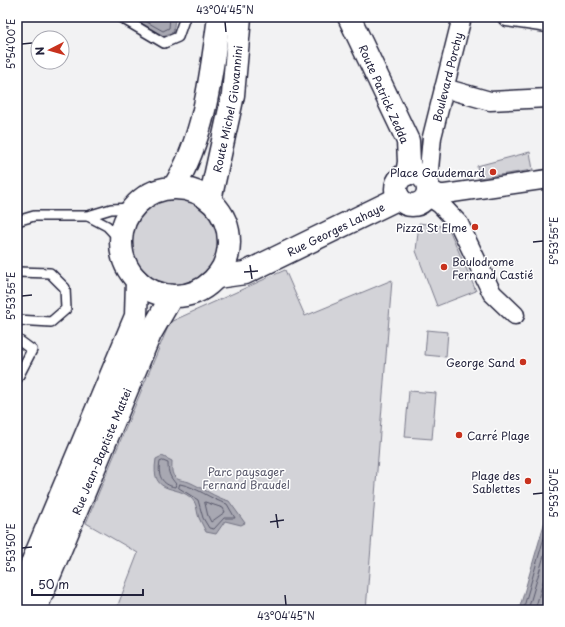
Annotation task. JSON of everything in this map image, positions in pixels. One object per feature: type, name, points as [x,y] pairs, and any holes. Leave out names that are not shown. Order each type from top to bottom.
[{"type":"main road","name":"Route Michel Giovannini","points":[[174,187],[186,167],[205,106],[219,17]]},
{"type":"main road","name":"Route Michel Giovannini","points":[[210,200],[233,95],[240,17]]},
{"type":"main road","name":"Route Patrick Zedda","points":[[348,17],[408,140],[419,177]]},
{"type":"main road","points":[[419,177],[422,202],[414,205],[405,204],[399,198],[396,189],[399,180],[419,177]]},
{"type":"main road","points":[[174,187],[193,190],[210,200],[221,212],[228,226],[230,242],[226,261],[217,277],[204,288],[194,292],[172,296],[159,294],[147,289],[137,280],[125,262],[121,241],[126,218],[133,208],[151,193],[174,187]]},
{"type":"main road","name":"Rue Georges Lahaye","points":[[217,277],[244,273],[399,198]]},
{"type":"main road","points":[[230,242],[249,254],[272,259]]},
{"type":"main road","name":"Rue Jean-Baptiste Mattei","points":[[17,599],[136,316],[137,280]]},
{"type":"main road","name":"Rue Jean-Baptiste Mattei","points":[[35,610],[150,334],[172,296]]},
{"type":"street","name":"Boulevard Porchy","points":[[419,177],[432,137],[462,17]]},
{"type":"street","points":[[507,17],[548,23]]},
{"type":"street","points":[[444,88],[490,101],[548,98]]},
{"type":"street","name":"Boulevard Porchy","points":[[419,177],[429,169],[432,137]]},
{"type":"street","points":[[419,177],[439,194],[548,179]]},
{"type":"street","points":[[419,177],[440,204],[459,224],[492,293],[515,315]]},
{"type":"lane","points":[[120,17],[164,43],[178,37],[185,17]]},
{"type":"lane","points":[[18,219],[34,216],[88,216],[110,209],[133,208]]},
{"type":"lane","points":[[88,216],[107,226],[121,241]]},
{"type":"lane","points":[[17,272],[50,273],[65,288],[66,309],[51,322],[17,320]]},
{"type":"lane","points":[[17,339],[32,350],[17,379]]},
{"type":"green space","points":[[530,152],[533,170],[479,178],[477,166]]},
{"type":"green space","points":[[175,188],[196,192],[213,204],[225,221],[229,242],[225,263],[213,280],[196,292],[175,296],[154,292],[137,280],[125,263],[121,242],[125,221],[137,204],[154,192]]},
{"type":"green space","name":"Boulodrome Fernand Castié","points":[[419,223],[448,227],[476,291],[437,306],[416,251]]},
{"type":"green space","name":"Parc paysager Fernand Braudel","points":[[285,270],[305,316],[392,280],[366,610],[116,610],[138,553],[86,523],[170,322]]},
{"type":"green space","points":[[427,330],[448,332],[446,357],[425,355]]},
{"type":"green space","points":[[409,391],[436,393],[432,439],[405,437]]},
{"type":"water","points":[[130,17],[172,17],[175,20],[173,32],[163,36]]},
{"type":"water","points":[[162,456],[172,461],[172,471],[176,478],[189,482],[229,501],[245,523],[241,525],[225,521],[216,534],[206,532],[199,518],[195,503],[189,496],[162,485],[157,480],[155,472],[156,459]]},
{"type":"water","points":[[548,514],[548,610],[519,610],[545,521]]},
{"type":"place","name":"Place Gaudemard","points":[[493,172]]},
{"type":"place","name":"Pizza St Elme","points":[[475,227]]},
{"type":"place","name":"Boulodrome Fernand Castié","points":[[444,267]]},
{"type":"place","name":"George Sand","points":[[523,362]]},
{"type":"place","name":"Carré Plage","points":[[459,435]]},
{"type":"place","name":"Plage des Sablettes","points":[[528,481]]}]
